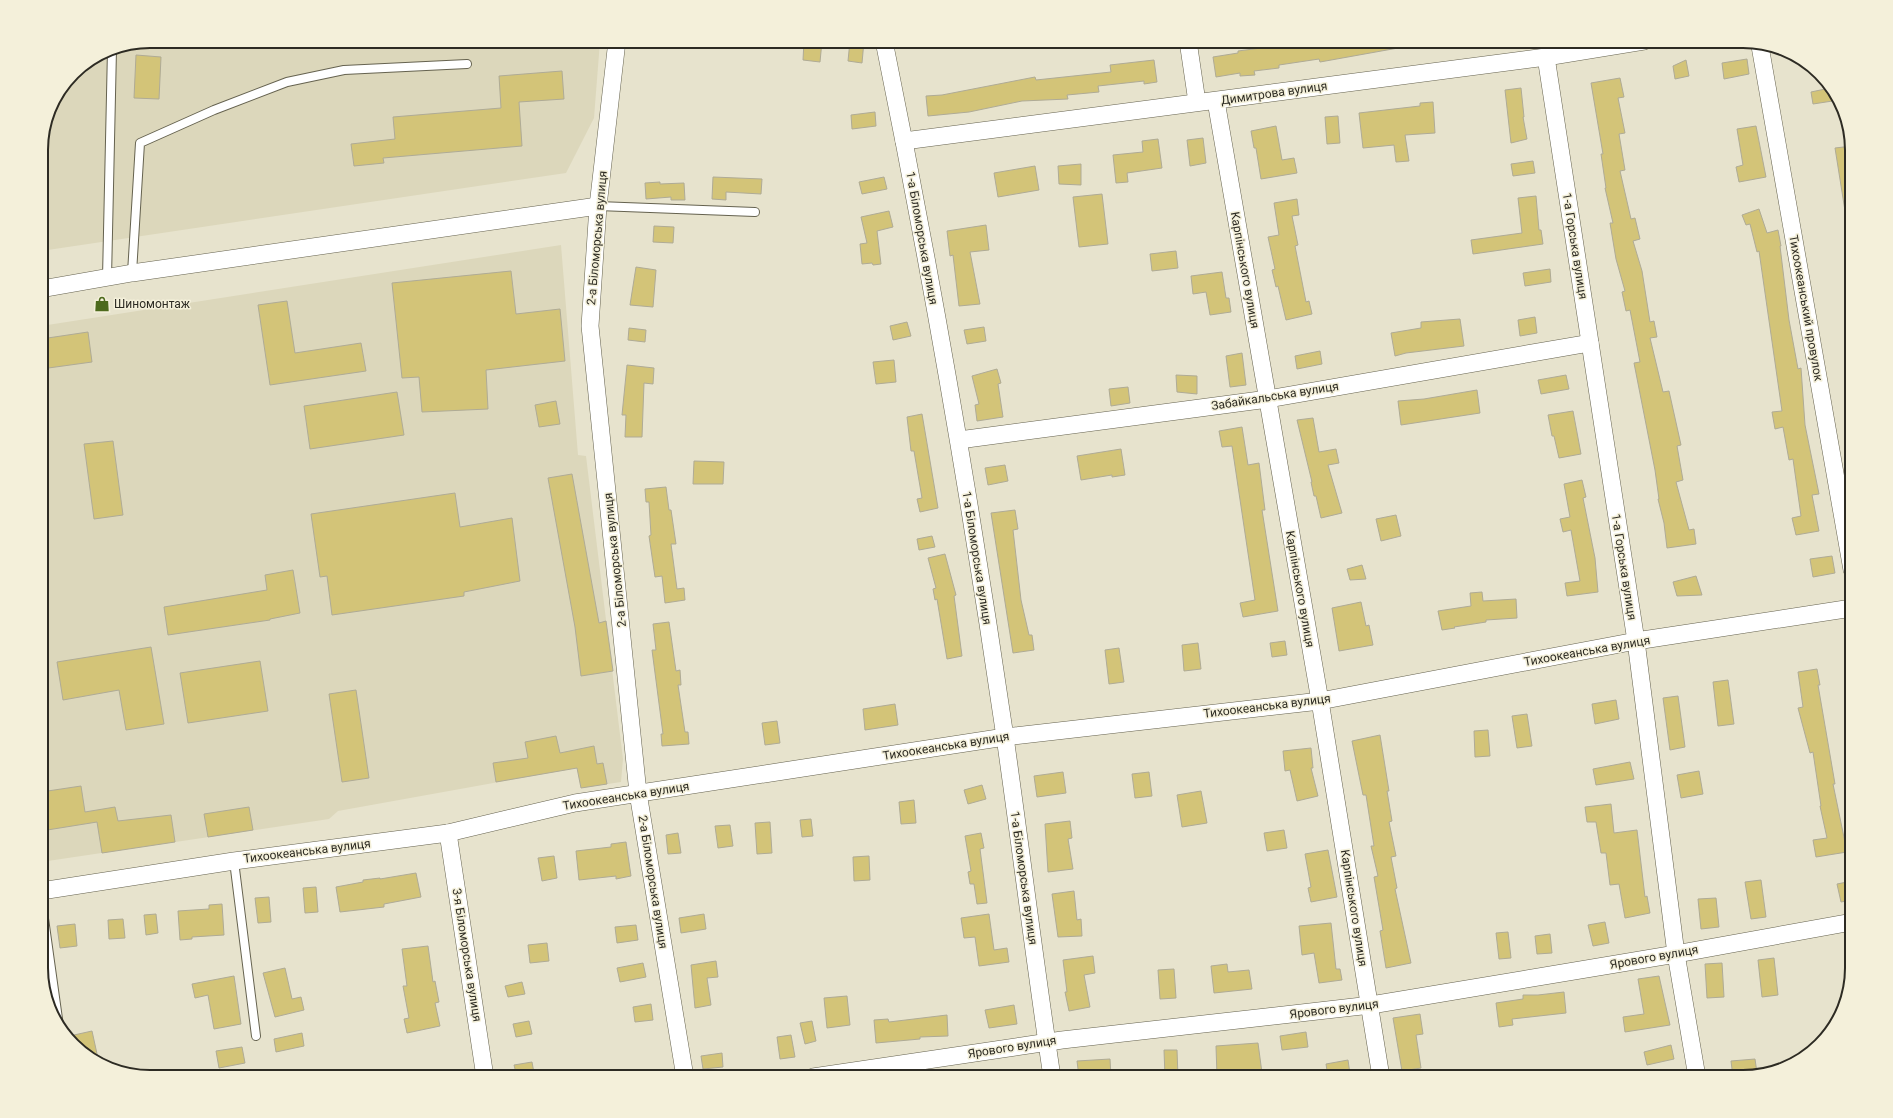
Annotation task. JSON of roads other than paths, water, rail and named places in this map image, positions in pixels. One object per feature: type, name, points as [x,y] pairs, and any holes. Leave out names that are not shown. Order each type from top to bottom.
[{"type":"street","name":"2-а Біломорська вулиця","points":[[616,48],[598,206],[590,326],[638,793],[684,1070]]},
{"type":"street","name":"1-а Біломорська вулиця","points":[[885,48],[904,141],[958,440],[1005,737],[1051,1070]]},
{"type":"street","points":[[1189,48],[1198,102]]},
{"type":"street","name":"Димитрова вулиця","points":[[904,141],[1546,57],[1601,48]]},
{"type":"street","name":"Тихоокеанський провулок","points":[[1761,50],[1845,530]]},
{"type":"street","name":"1-а Горська вулиця","points":[[1546,57],[1636,641],[1676,954],[1696,1070]]},
{"type":"street","name":"Карпінського вулиця","points":[[1216,101],[1320,700],[1380,1070]]},
{"type":"street","points":[[48,288],[132,273],[598,206]]},
{"type":"street","name":"Забайкальська вулиця","points":[[958,440],[1268,399],[1590,343]]},
{"type":"street","name":"Тихоокеанська вулиця","points":[[48,890],[234,861],[448,833],[575,803],[1005,737],[1320,700],[1636,641],[1845,609]]},
{"type":"street","name":"3-я Біломорська вулиця","points":[[448,833],[484,1070]]},
{"type":"street","name":"Ярового вулиця","points":[[883,1070],[1046,1042],[1370,1005],[1676,954],[1845,923]]},
{"type":"lane","points":[[107,278],[112,56]]},
{"type":"lane","points":[[132,273],[140,144],[214,110],[286,82],[344,70],[467,64]]},
{"type":"lane","points":[[598,206],[755,212]]},
{"type":"lane","points":[[234,861],[256,1036]]},
{"type":"lane","points":[[48,947],[56,1008]]},
{"type":"place","name":"Шиномонтаж","points":[[102,304]]}]
